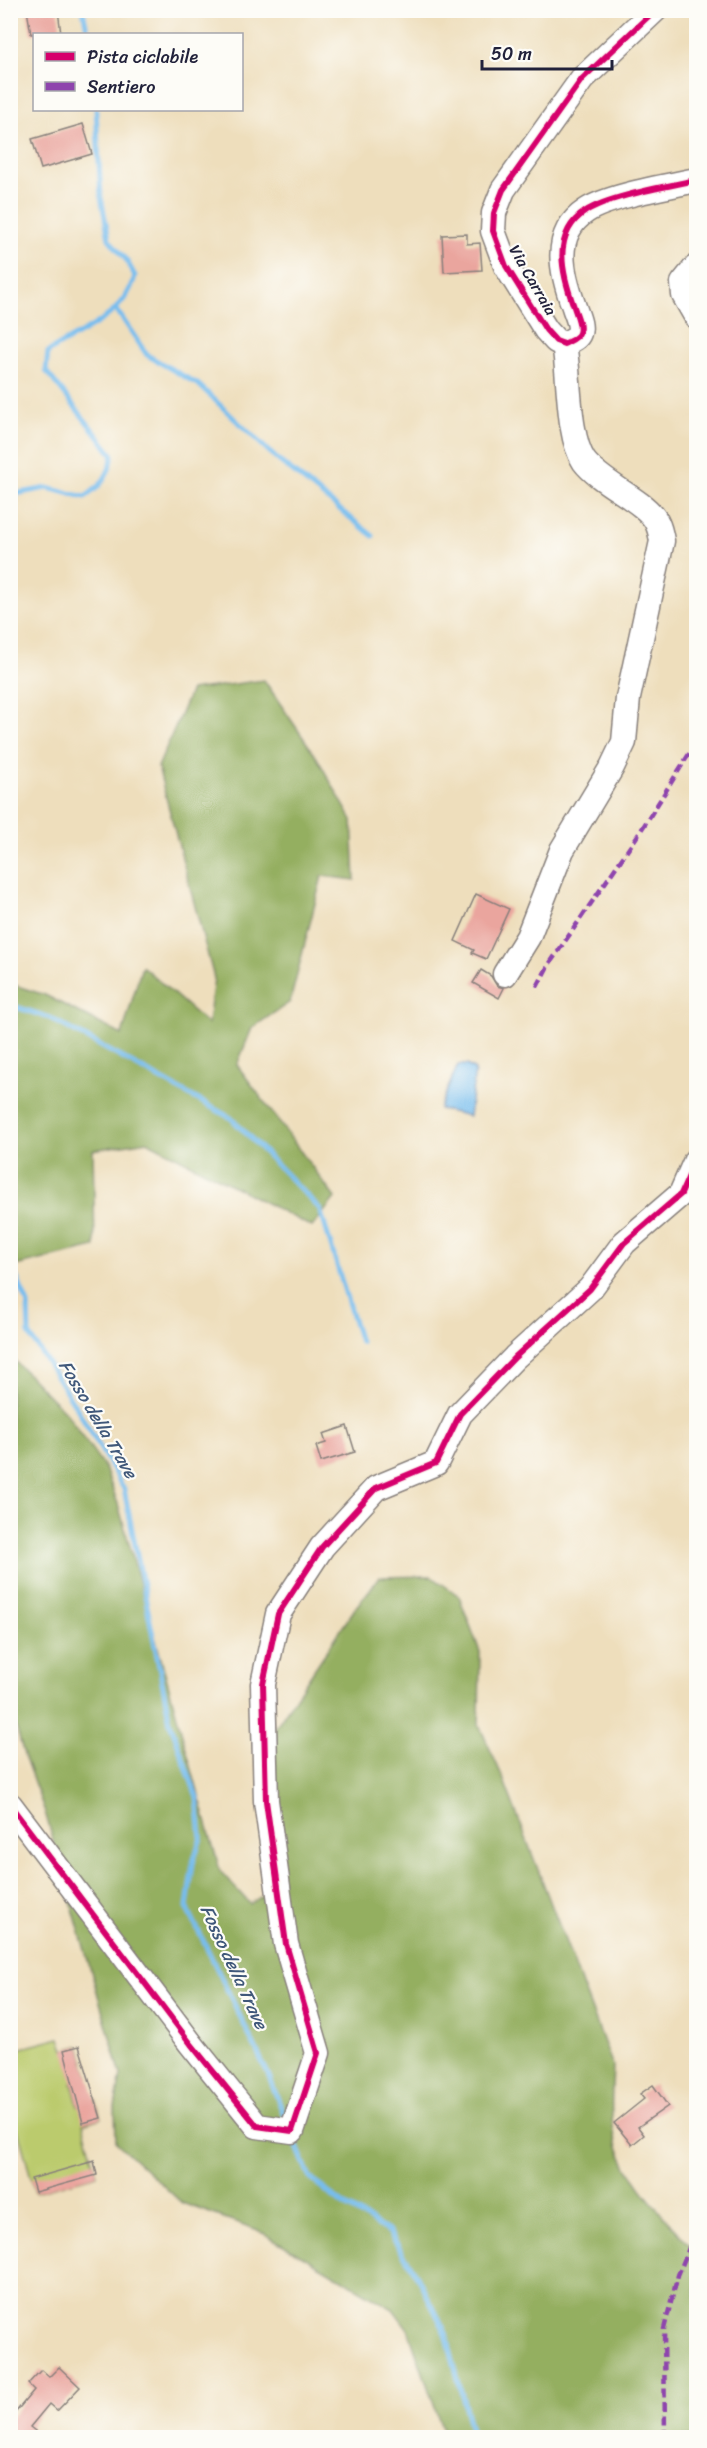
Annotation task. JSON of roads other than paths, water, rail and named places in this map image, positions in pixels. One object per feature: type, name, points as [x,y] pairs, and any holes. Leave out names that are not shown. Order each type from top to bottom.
[{"type":"street","name":"Via Carraia","points":[[655,10],[582,79],[504,190],[494,213],[493,231],[506,266],[546,330],[556,341],[564,344],[575,339],[579,333],[579,322],[562,270],[564,237],[573,223],[586,210],[619,198],[696,180]]},
{"type":"street","points":[[696,267],[683,284],[684,295],[696,316]]},
{"type":"street","points":[[505,974],[528,937],[562,850],[612,767],[624,742],[628,698],[662,541],[657,522],[640,505],[603,479],[584,460],[574,438],[564,344]]},
{"type":"street","points":[[10,1805],[257,2126],[292,2131],[318,2053],[286,1944],[266,1801],[263,1684],[278,1614],[322,1547],[376,1488],[436,1463],[460,1414],[515,1357],[590,1289],[624,1243],[681,1194],[696,1160]]},
{"type":"water","points":[[458,1065],[467,1065],[475,1070],[469,1116],[439,1109]]},
{"type":"waterway","points":[[83,10],[88,33]]},
{"type":"waterway","points":[[10,495],[47,488],[85,497],[104,479],[113,455],[46,371],[48,352],[100,322],[111,313],[129,290],[135,276],[127,261],[109,239],[101,197],[96,111]]},
{"type":"waterway","points":[[116,309],[147,355],[199,385],[278,460],[373,536]]},
{"type":"waterway","points":[[10,1005],[50,1018],[231,1118],[320,1209],[360,1342]]},
{"type":"waterway","name":"Fosso della Trave","points":[[10,1262],[28,1304],[29,1334],[78,1410],[124,1489],[170,1722],[197,1797],[201,1837],[193,1863],[187,1907],[268,2074],[286,2120]]},
{"type":"waterway","name":"Fosso della Trave","points":[[293,2137],[310,2178],[344,2205],[389,2232],[415,2272],[446,2333],[473,2438]]}]
